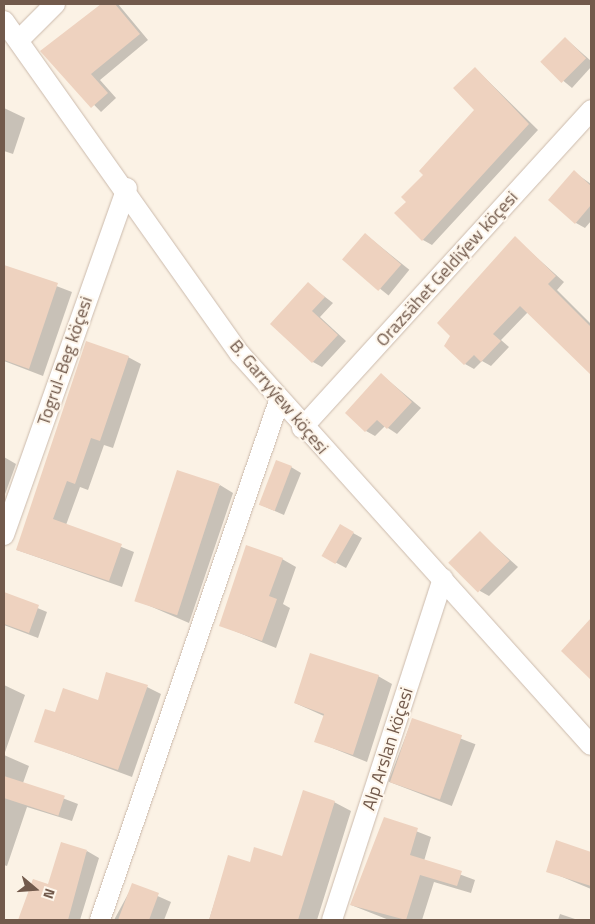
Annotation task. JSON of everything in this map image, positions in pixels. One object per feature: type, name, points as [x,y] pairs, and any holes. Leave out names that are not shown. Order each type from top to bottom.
[{"type":"street","points":[[19,40],[55,4]]},
{"type":"street","name":"B. Garryýew köçesi","points":[[4,21],[126,188],[240,354],[302,428],[443,578],[591,745]]},
{"type":"street","name":"Orazsähet Geldiýew köçesi","points":[[302,428],[591,110]]},
{"type":"street","name":"Togrul-Beg köçesi","points":[[4,535],[126,188]]},
{"type":"street","points":[[100,920],[279,401]]},
{"type":"street","name":"Alp Arslan köçesi","points":[[332,920],[443,578]]},
{"type":"building","points":[[101,4],[115,4],[140,34],[91,74],[108,93],[91,108],[40,51]]},
{"type":"building","points":[[565,37],[586,58],[561,83],[540,62]]},
{"type":"building","points":[[475,67],[529,124],[422,241],[394,213],[406,202],[401,197],[423,175],[419,171],[474,110],[453,88]]},
{"type":"building","points":[[574,170],[591,186],[591,205],[575,224],[548,200]]},
{"type":"building","points":[[365,233],[401,264],[378,291],[342,259]]},
{"type":"building","points":[[515,236],[556,276],[548,284],[591,327],[591,375],[520,306],[493,334],[501,341],[481,362],[474,355],[464,365],[444,346],[450,336],[437,323]]},
{"type":"building","points":[[4,265],[58,283],[29,369],[4,360]]},
{"type":"building","points":[[308,282],[325,297],[312,311],[338,335],[312,363],[270,324]]},
{"type":"building","points":[[86,341],[129,356],[100,441],[91,438],[75,484],[67,481],[53,519],[122,544],[109,581],[16,550]]},
{"type":"building","points":[[381,373],[412,402],[387,429],[377,420],[365,432],[345,413]]},
{"type":"building","points":[[276,460],[292,466],[275,511],[259,505]]},
{"type":"building","points":[[177,470],[220,484],[177,615],[134,601]]},
{"type":"building","points":[[340,524],[354,532],[335,564],[322,556]]},
{"type":"building","points":[[480,531],[510,561],[478,593],[448,563]]},
{"type":"building","points":[[246,545],[283,558],[269,596],[277,599],[262,641],[219,626]]},
{"type":"building","points":[[4,592],[39,605],[29,633],[4,624]]},
{"type":"building","points":[[591,618],[591,680],[561,651]]},
{"type":"building","points":[[310,653],[379,675],[353,755],[314,742],[324,714],[294,703]]},
{"type":"building","points":[[106,672],[148,685],[118,770],[34,742],[45,709],[55,712],[63,688],[98,700]]},
{"type":"building","points":[[412,718],[462,735],[440,800],[390,782]]},
{"type":"building","points":[[4,776],[65,796],[58,816],[4,798]]},
{"type":"building","points":[[303,790],[335,801],[298,920],[209,920],[228,855],[250,862],[254,847],[282,856]]},
{"type":"building","points":[[384,817],[418,828],[410,855],[462,871],[457,886],[420,875],[406,920],[350,905]]},
{"type":"building","points":[[556,840],[591,852],[591,886],[546,872]]},
{"type":"building","points":[[61,842],[87,850],[68,920],[18,920],[33,879],[48,884]]},
{"type":"building","points":[[132,883],[159,893],[149,920],[118,920]]}]
